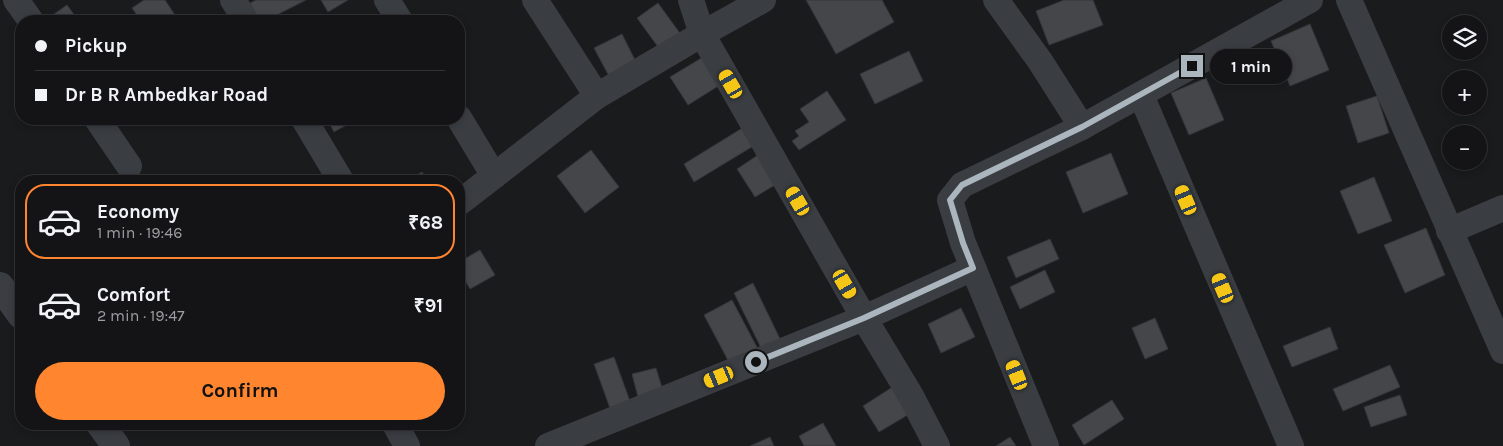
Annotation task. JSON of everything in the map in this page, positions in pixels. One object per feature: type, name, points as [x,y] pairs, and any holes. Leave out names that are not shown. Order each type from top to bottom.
[{"type":"street","points":[[16,0],[26,15]]},
{"type":"street","points":[[234,0],[243,15]]},
{"type":"street","points":[[387,0],[396,15]]},
{"type":"street","points":[[535,0],[597,96]]},
{"type":"street","points":[[691,0],[702,34],[864,318],[911,396],[937,446]]},
{"type":"street","points":[[465,198],[597,96],[763,0]]},
{"type":"street","points":[[996,0],[1040,61],[1082,127]]},
{"type":"street","points":[[1046,446],[963,243],[950,200],[962,185],[1082,127],[1310,0]]},
{"type":"street","points":[[1350,0],[1503,351]]},
{"type":"street","points":[[1140,95],[1291,446]]},
{"type":"street","points":[[101,125],[129,166]]},
{"type":"street","points":[[308,125],[337,175]]},
{"type":"street","points":[[463,125],[494,176]]},
{"type":"street","points":[[1450,231],[1503,208]]},
{"type":"street","points":[[548,446],[864,318],[973,268]]},
{"type":"street","points":[[1,289],[15,307]]},
{"type":"street","points":[[104,430],[116,446]]},
{"type":"street","points":[[398,430],[407,446]]},
{"type":"building","points":[[144,0],[165,0],[175,15],[137,15],[132,8]]},
{"type":"building","points":[[256,0],[306,0],[277,15],[256,15],[250,3]]},
{"type":"building","points":[[321,0],[348,0],[328,12]]},
{"type":"building","points":[[806,0],[882,0],[894,22],[836,54]]},
{"type":"building","points":[[1064,0],[1093,0],[1103,25],[1049,45],[1036,11]]},
{"type":"building","points":[[658,3],[682,36],[661,51],[637,18]]},
{"type":"building","points":[[67,5],[74,15],[53,15]]},
{"type":"building","points":[[1310,24],[1329,70],[1290,86],[1271,41]]},
{"type":"building","points":[[622,34],[638,66],[611,80],[594,48]]},
{"type":"building","points":[[909,51],[923,81],[875,104],[860,74]]},
{"type":"building","points":[[703,57],[720,85],[688,105],[670,77]]},
{"type":"building","points":[[1206,78],[1224,120],[1189,135],[1171,93]]},
{"type":"building","points":[[827,91],[846,120],[799,150],[792,141],[799,136],[795,131],[809,122],[800,109]]},
{"type":"building","points":[[1377,96],[1389,133],[1358,143],[1346,106]]},
{"type":"building","points":[[330,125],[346,125],[334,132]]},
{"type":"building","points":[[744,127],[755,145],[694,182],[684,164]]},
{"type":"building","points":[[591,150],[619,187],[585,213],[557,176]]},
{"type":"building","points":[[761,153],[780,182],[755,197],[737,169]]},
{"type":"building","points":[[1111,153],[1128,194],[1083,213],[1066,172]]},
{"type":"building","points":[[1374,177],[1392,221],[1358,234],[1340,191]]},
{"type":"building","points":[[1426,228],[1445,275],[1405,293],[1384,245]]},
{"type":"building","points":[[1050,239],[1059,259],[1016,278],[1007,257]]},
{"type":"building","points":[[480,250],[495,275],[470,289],[465,280],[465,259]]},
{"type":"building","points":[[1045,270],[1055,292],[1020,309],[1010,287]]},
{"type":"building","points":[[753,283],[782,343],[763,352],[734,293]]},
{"type":"building","points":[[732,300],[759,351],[731,366],[704,315]]},
{"type":"building","points":[[961,308],[975,337],[941,353],[928,324]]},
{"type":"building","points":[[1155,318],[1168,349],[1145,359],[1132,328]]},
{"type":"building","points":[[1330,327],[1338,349],[1292,367],[1283,346]]},
{"type":"building","points":[[614,357],[631,404],[611,411],[594,364]]},
{"type":"building","points":[[1390,365],[1400,387],[1343,411],[1333,389]]},
{"type":"building","points":[[656,368],[664,394],[639,401],[632,374]]},
{"type":"building","points":[[894,386],[911,413],[879,432],[863,406]]},
{"type":"building","points":[[1400,395],[1407,415],[1371,427],[1364,407]]},
{"type":"building","points":[[1112,400],[1124,419],[1084,445],[1072,425]]},
{"type":"building","points":[[823,423],[836,446],[804,446],[799,436]]},
{"type":"building","points":[[770,437],[774,446],[750,446]]},
{"type":"building","points":[[1010,437],[1016,446],[996,446]]},
{"type":"route","points":[[756,362],[864,318],[973,268],[950,200],[962,185],[1082,127],[1192,66]]}]
